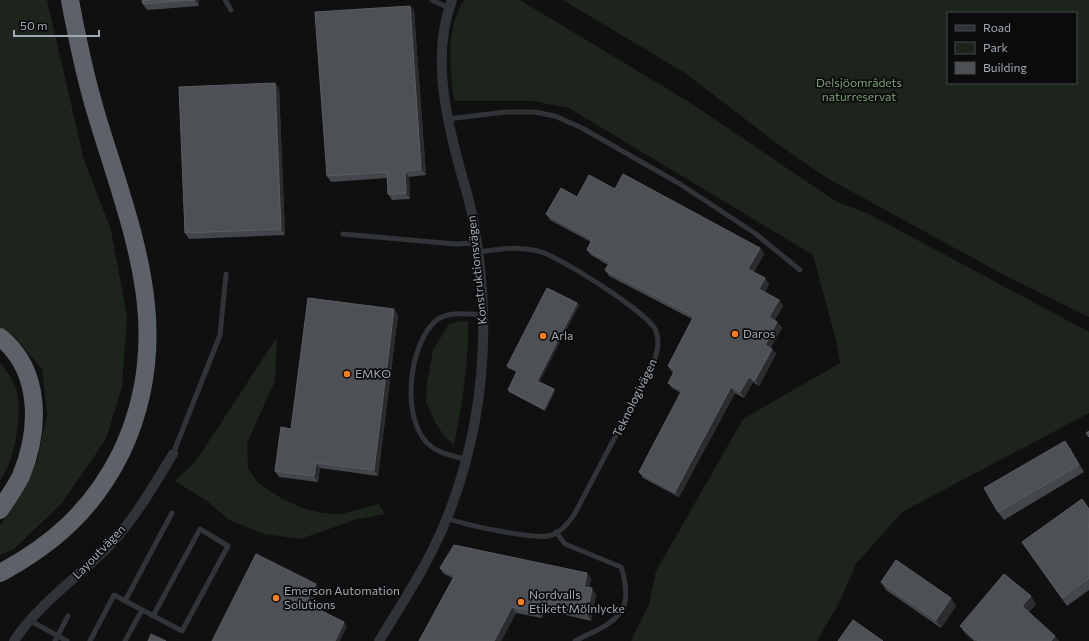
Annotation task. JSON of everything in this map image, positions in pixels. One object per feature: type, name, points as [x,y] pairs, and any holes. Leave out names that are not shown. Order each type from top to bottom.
[{"type":"highway","points":[[0,573],[49,544],[73,522],[96,495],[114,466],[129,436],[138,409],[146,376],[148,314],[143,277],[125,205],[95,111],[70,0]]},
{"type":"highway","points":[[0,337],[17,355],[25,370],[32,388],[35,404],[34,420],[27,458],[20,477],[0,510]]},
{"type":"street","name":"Konstruktionsvägen","points":[[379,641],[413,584],[447,518],[467,460],[482,385],[484,315],[477,248],[472,213],[448,119],[443,79],[445,24],[450,4]]},
{"type":"street","name":"Layoutvägen","points":[[14,641],[29,620],[111,543],[138,509],[173,454]]},
{"type":"lane","points":[[225,0],[231,10]]},
{"type":"lane","points":[[432,0],[450,4]]},
{"type":"lane","points":[[448,119],[505,112],[535,112],[555,116],[582,128],[680,184],[756,234],[800,270]]},
{"type":"lane","name":"Teknologivägen","points":[[343,234],[455,244],[477,248],[510,247],[540,251],[574,268],[630,306],[648,320],[656,330],[658,343],[656,358],[646,380],[574,515],[566,526],[549,536],[536,536],[461,524],[447,518]]},
{"type":"lane","points":[[173,454],[220,335],[226,274]]},
{"type":"lane","points":[[467,460],[432,447],[420,434],[415,420],[410,396],[418,349],[426,332],[438,319],[452,314],[484,315]]},
{"type":"lane","points":[[125,601],[172,513]]},
{"type":"lane","points":[[90,641],[114,595],[182,632],[228,546],[200,529],[154,616]]},
{"type":"lane","points":[[556,532],[565,544],[621,567],[626,582],[626,595],[620,615],[608,625],[575,641]]},
{"type":"lane","points":[[125,641],[142,610]]},
{"type":"lane","points":[[56,638],[68,616]]},
{"type":"lane","points":[[29,620],[56,638],[67,641]]},
{"type":"green space","points":[[0,0],[47,0],[84,160],[111,230],[127,317],[122,387],[106,439],[62,503],[14,549],[0,555],[0,525],[8,515],[37,461],[47,415],[42,369],[15,337],[0,328]]},
{"type":"green space","points":[[464,0],[520,0],[689,102],[837,202],[869,214],[1089,332],[1089,413],[902,512],[856,564],[839,603],[817,641],[631,641],[649,605],[656,571],[743,419],[840,363],[836,340],[813,255],[569,108],[533,101],[454,101],[450,63],[451,36],[458,11]]},
{"type":"green space","name":"Delsjöområdets naturreservat","points":[[563,0],[1089,0],[1089,317],[1004,275],[827,178],[779,145],[685,73]]},
{"type":"green space","points":[[460,321],[468,322],[468,337],[462,399],[454,445],[445,437],[435,422],[426,402],[427,382],[433,350],[449,324]]},
{"type":"green space","points":[[277,337],[275,381],[247,443],[248,468],[258,483],[281,498],[302,508],[322,513],[341,514],[379,504],[385,514],[358,519],[300,539],[264,534],[229,520],[207,501],[175,481],[196,461]]},
{"type":"green space","points":[[0,363],[14,384],[19,408],[13,453],[0,481]]},
{"type":"building","points":[[142,0],[195,0],[143,4]]},
{"type":"building","points":[[410,6],[421,169],[405,171],[406,193],[388,194],[387,172],[327,176],[315,12]]},
{"type":"building","points":[[275,83],[281,229],[185,233],[179,87]]},
{"type":"building","name":"Daros","points":[[623,174],[760,248],[748,269],[765,278],[759,289],[779,300],[769,317],[777,322],[765,345],[772,349],[755,380],[749,377],[740,392],[731,387],[675,492],[639,472],[682,390],[668,383],[675,370],[668,366],[694,316],[605,270],[610,262],[587,250],[592,239],[546,214],[561,188],[577,197],[589,175],[615,189]]},
{"type":"building","name":"Arla","points":[[547,288],[577,303],[537,381],[554,389],[544,409],[508,390],[517,371],[507,366]]},
{"type":"building","name":"EMKO","points":[[308,298],[394,309],[374,470],[316,463],[314,476],[275,471],[281,427],[291,429]]},
{"type":"building","points":[[1065,441],[1079,465],[998,512],[984,488]]},
{"type":"building","points":[[1082,499],[1089,509],[1089,578],[1062,598],[1022,542]]},
{"type":"building","name":"Nordvalls Etikett Mölnlycke","points":[[454,545],[587,573],[584,587],[592,588],[587,615],[541,604],[538,612],[512,607],[494,641],[419,641],[455,575],[440,568]]},
{"type":"building","name":"Emerson Automation Solutions","points":[[256,554],[316,584],[306,603],[344,622],[335,641],[212,641]]},
{"type":"building","points":[[896,560],[951,598],[936,620],[881,582]]},
{"type":"building","points":[[1004,574],[1031,596],[1022,606],[1055,636],[1051,641],[978,641],[960,626]]},
{"type":"building","points":[[853,620],[883,641],[838,641]]},
{"type":"building","points":[[151,634],[166,641],[148,641]]},
{"type":"place","name":"Daros","points":[[735,334]]},
{"type":"place","name":"Arla","points":[[543,336]]},
{"type":"place","name":"EMKO","points":[[347,374]]},
{"type":"place","name":"Emerson Automation Solutions","points":[[276,598]]},
{"type":"place","name":"Nordvalls Etikett Mölnlycke","points":[[521,602]]}]
